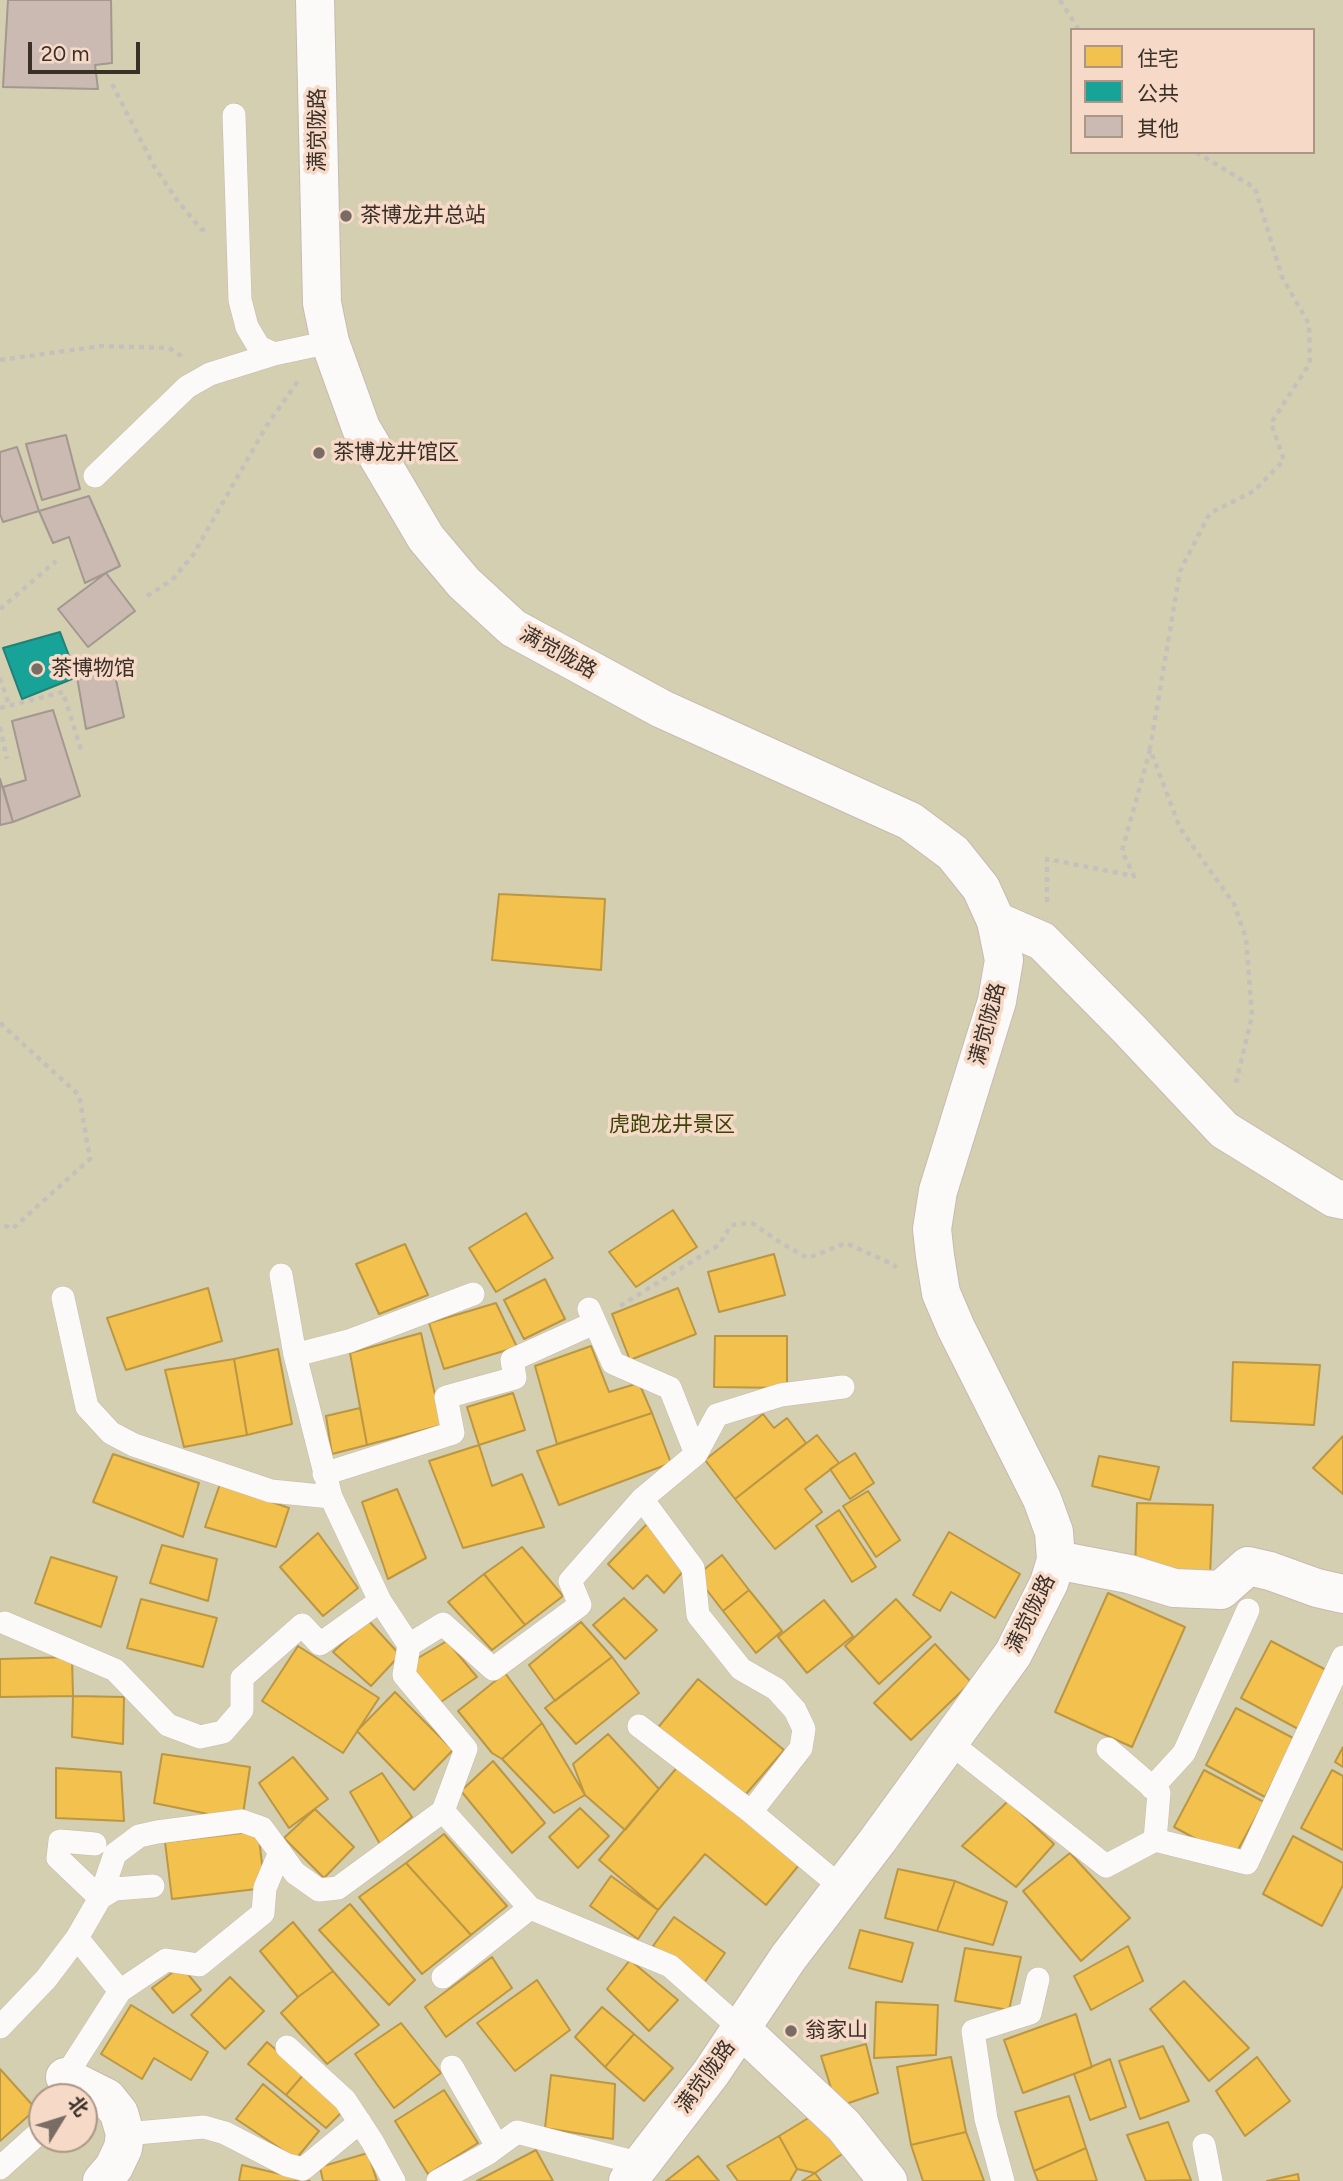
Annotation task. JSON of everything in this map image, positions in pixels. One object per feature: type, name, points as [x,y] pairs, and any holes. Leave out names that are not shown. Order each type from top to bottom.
[{"type":"street","name":"满觉陇路","points":[[315,0],[322,303],[330,342],[361,428],[426,538],[464,583],[513,628],[662,709],[910,821],[953,853],[981,887],[996,920],[1003,960],[997,1000],[938,1191],[932,1229],[942,1293],[956,1328],[1042,1499],[1054,1532],[1056,1560],[1049,1583],[1013,1654],[878,1840],[788,1958],[711,2073],[634,2172]]},
{"type":"street","points":[[996,920],[1042,941],[1224,1130],[1334,1198],[1343,1200]]},
{"type":"street","points":[[1056,1560],[1129,1574],[1174,1588],[1209,1590],[1221,1590],[1248,1566],[1343,1594]]},
{"type":"street","points":[[741,2029],[844,2126],[888,2181]]},
{"type":"street","points":[[98,2096],[107,2098],[119,2113],[125,2134],[114,2167],[102,2181]]},
{"type":"lane","points":[[234,115],[240,300],[247,327],[260,347],[274,354]]},
{"type":"lane","points":[[95,477],[187,387],[210,374],[274,354],[330,342]]},
{"type":"lane","points":[[0,2026],[46,1979],[77,1938],[100,1898],[116,1854],[139,1836],[242,1821],[262,1828],[295,1873],[319,1889],[338,1888],[443,1811],[466,1749],[404,1675],[409,1645],[380,1601],[331,1497],[295,1355],[281,1275]]},
{"type":"lane","points":[[295,1355],[349,1341],[473,1294]]},
{"type":"lane","points":[[63,1298],[87,1407],[111,1433],[134,1445],[271,1491],[331,1497]]},
{"type":"lane","points":[[324,1474],[453,1433],[446,1397],[515,1378],[512,1360],[591,1316],[613,1363],[670,1388],[696,1454]]},
{"type":"lane","points":[[409,1645],[443,1624],[494,1669],[580,1605],[570,1581],[642,1499],[696,1454],[717,1415],[781,1395],[843,1387]]},
{"type":"lane","points":[[642,1499],[693,1568],[698,1615],[741,1669],[776,1689],[795,1710],[804,1729],[801,1748],[751,1812]]},
{"type":"lane","points":[[5,1623],[115,1670],[168,1725],[200,1737],[223,1732],[242,1710],[242,1678],[302,1625],[320,1644],[380,1601]]},
{"type":"lane","points":[[1153,1788],[1184,1753],[1248,1610]]},
{"type":"lane","points":[[948,1741],[1106,1866],[1155,1840],[1247,1863],[1343,1657]]},
{"type":"lane","points":[[639,1726],[751,1812],[841,1887]]},
{"type":"lane","points":[[1108,1749],[1159,1793],[1155,1840]]},
{"type":"lane","points":[[443,1811],[530,1908],[670,1966],[741,2029]]},
{"type":"lane","points":[[95,1844],[61,1841],[58,1858],[100,1898]]},
{"type":"lane","points":[[64,2083],[120,1991],[166,1960],[198,1965],[263,1913],[265,1888],[280,1852]]},
{"type":"lane","points":[[100,1898],[116,1889],[153,1886]]},
{"type":"lane","points":[[443,1977],[530,1908]]},
{"type":"lane","points":[[77,1938],[120,1991]]},
{"type":"lane","points":[[1003,2181],[986,2119],[973,2031],[1030,2013],[1038,1979]]},
{"type":"lane","points":[[287,2047],[345,2100],[373,2141],[394,2181]]},
{"type":"lane","points":[[452,2067],[497,2146]]},
{"type":"lane","points":[[125,2134],[204,2127],[225,2133],[287,2165],[303,2169],[360,2122]]},
{"type":"lane","points":[[438,2181],[517,2132],[634,2172]]},
{"type":"lane","points":[[0,2168],[28,2143]]},
{"type":"lane","points":[[1204,2145],[1211,2181]]},
{"type":"path","points":[[1060,0],[1078,28]]},
{"type":"path","points":[[111,84],[154,166],[177,200],[201,229],[237,240]]},
{"type":"path","points":[[1033,937],[1047,903],[1047,859],[1133,876],[1122,851],[1150,749],[1180,571],[1210,513],[1254,491],[1284,460],[1271,423],[1310,363],[1309,324],[1282,277],[1255,188],[1199,154]]},
{"type":"path","points":[[147,596],[172,580],[193,555],[267,425],[330,342]]},
{"type":"path","points":[[0,360],[101,346],[169,348],[210,374]]},
{"type":"path","points":[[0,609],[56,561]]},
{"type":"path","points":[[0,678],[9,705]]},
{"type":"path","points":[[0,708],[63,692],[82,753]]},
{"type":"path","points":[[0,727],[7,760]]},
{"type":"path","points":[[1150,749],[1180,828],[1234,904],[1246,938],[1252,1016],[1224,1130]]},
{"type":"path","points":[[0,1023],[79,1095],[90,1158],[12,1229],[0,1223]]},
{"type":"path","points":[[591,1316],[719,1245],[731,1225],[752,1223],[808,1258],[846,1244],[894,1265],[898,1273]]},
{"type":"green space","name":"虎跑龙井景区","points":[[0,0],[1343,0],[1343,2181],[0,2181]]},
{"type":"building: 住宅","points":[[499,894],[605,899],[601,970],[492,960]]},
{"type":"building: 住宅","points":[[673,1210],[697,1247],[636,1287],[609,1252]]},
{"type":"building: 住宅","points":[[526,1213],[553,1258],[496,1292],[469,1248]]},
{"type":"building: 住宅","points":[[405,1244],[428,1295],[379,1314],[356,1264]]},
{"type":"building: 住宅","points":[[774,1254],[785,1295],[719,1312],[708,1272]]},
{"type":"building: 住宅","points":[[545,1279],[565,1319],[524,1339],[504,1300]]},
{"type":"building: 住宅","points":[[208,1288],[222,1341],[126,1370],[107,1318]]},
{"type":"building: 住宅","points":[[678,1288],[696,1334],[630,1360],[612,1314]]},
{"type":"building: 住宅","points":[[496,1303],[517,1347],[444,1369],[429,1323]]},
{"type":"building: 住宅","points":[[421,1333],[442,1425],[367,1445],[350,1353]]},
{"type":"building: 住宅","points":[[715,1336],[787,1336],[787,1388],[714,1387]]},
{"type":"building: 住宅","points":[[591,1346],[609,1392],[639,1383],[652,1413],[557,1444],[535,1366]]},
{"type":"building: 住宅","points":[[278,1349],[292,1424],[247,1435],[234,1359]]},
{"type":"building: 住宅","points":[[234,1359],[247,1435],[184,1447],[165,1370]]},
{"type":"building: 住宅","points":[[1233,1362],[1320,1365],[1314,1425],[1231,1421]]},
{"type":"building: 住宅","points":[[513,1393],[525,1430],[479,1445],[467,1407]]},
{"type":"building: 住宅","points":[[360,1408],[367,1445],[332,1454],[326,1416]]},
{"type":"building: 住宅","points":[[652,1413],[671,1463],[559,1505],[537,1451]]},
{"type":"building: 住宅","points":[[763,1414],[774,1428],[787,1418],[806,1443],[735,1499],[705,1460]]},
{"type":"building: 住宅","points":[[817,1435],[839,1463],[805,1489],[822,1512],[775,1549],[735,1499]]},
{"type":"building: 住宅","points":[[1343,1436],[1343,1494],[1313,1468]]},
{"type":"building: 住宅","points":[[479,1445],[492,1486],[522,1474],[544,1527],[463,1548],[429,1461]]},
{"type":"building: 住宅","points":[[855,1453],[874,1483],[850,1499],[830,1469]]},
{"type":"building: 住宅","points":[[113,1454],[199,1483],[183,1537],[93,1502]]},
{"type":"building: 住宅","points":[[1099,1456],[1159,1467],[1150,1500],[1092,1486]]},
{"type":"building: 住宅","points":[[220,1484],[289,1508],[276,1547],[205,1527]]},
{"type":"building: 住宅","points":[[397,1489],[426,1558],[388,1579],[362,1502]]},
{"type":"building: 住宅","points":[[868,1491],[900,1540],[876,1557],[843,1506]]},
{"type":"building: 住宅","points":[[1137,1503],[1213,1505],[1210,1576],[1135,1573]]},
{"type":"building: 住宅","points":[[839,1510],[876,1567],[852,1582],[816,1526]]},
{"type":"building: 住宅","points":[[647,1524],[687,1567],[664,1593],[647,1575],[633,1589],[608,1564]]},
{"type":"building: 住宅","points":[[949,1532],[1020,1574],[995,1618],[951,1592],[940,1611],[913,1595]]},
{"type":"building: 住宅","points":[[318,1533],[358,1588],[323,1616],[280,1567]]},
{"type":"building: 住宅","points":[[162,1545],[217,1559],[208,1601],[150,1583]]},
{"type":"building: 住宅","points":[[522,1547],[563,1596],[525,1625],[484,1574]]},
{"type":"building: 住宅","points":[[722,1555],[749,1590],[723,1611],[696,1576]]},
{"type":"building: 住宅","points":[[51,1557],[117,1577],[101,1627],[35,1603]]},
{"type":"building: 住宅","points":[[484,1574],[525,1625],[492,1650],[448,1602]]},
{"type":"building: 住宅","points":[[749,1590],[782,1631],[756,1653],[723,1611]]},
{"type":"building: 住宅","points":[[1108,1593],[1185,1627],[1132,1747],[1055,1712]]},
{"type":"building: 住宅","points":[[624,1598],[657,1630],[625,1659],[593,1625]]},
{"type":"building: 住宅","points":[[141,1599],[217,1618],[203,1667],[127,1648]]},
{"type":"building: 住宅","points":[[896,1599],[931,1637],[879,1684],[845,1646]]},
{"type":"building: 住宅","points":[[824,1600],[853,1636],[807,1673],[778,1637]]},
{"type":"building: 住宅","points":[[368,1620],[400,1655],[371,1686],[333,1652]]},
{"type":"building: 住宅","points":[[581,1622],[612,1657],[555,1701],[529,1665]]},
{"type":"building: 住宅","points":[[447,1641],[477,1677],[438,1704],[406,1665]]},
{"type":"building: 住宅","points":[[1271,1641],[1330,1672],[1300,1730],[1241,1698]]},
{"type":"building: 住宅","points":[[935,1644],[971,1682],[911,1740],[874,1703]]},
{"type":"building: 住宅","points":[[298,1646],[379,1698],[343,1753],[262,1701]]},
{"type":"building: 住宅","points":[[72,1657],[73,1696],[0,1697],[0,1659]]},
{"type":"building: 住宅","points":[[612,1657],[639,1693],[576,1744],[545,1708]]},
{"type":"building: 住宅","points":[[505,1673],[542,1723],[502,1759],[492,1753],[458,1711]]},
{"type":"building: 住宅","points":[[698,1679],[784,1750],[740,1801],[656,1730]]},
{"type":"building: 住宅","points":[[395,1692],[453,1750],[414,1790],[357,1731]]},
{"type":"building: 住宅","points":[[73,1696],[124,1697],[123,1744],[72,1737]]},
{"type":"building: 住宅","points":[[1236,1708],[1295,1739],[1265,1797],[1206,1765]]},
{"type":"building: 住宅","points":[[542,1723],[585,1795],[554,1813],[502,1759]]},
{"type":"building: 住宅","points":[[608,1734],[659,1789],[625,1830],[585,1795],[573,1764]]},
{"type":"building: 住宅","points":[[1343,1747],[1343,1767],[1335,1762]]},
{"type":"building: 住宅","points":[[162,1754],[250,1767],[242,1821],[154,1803]]},
{"type":"building: 住宅","points":[[293,1757],[328,1799],[289,1828],[259,1783]]},
{"type":"building: 住宅","points":[[493,1761],[545,1823],[512,1853],[461,1791]]},
{"type":"building: 住宅","points":[[680,1764],[799,1865],[766,1905],[705,1854],[658,1910],[599,1860]]},
{"type":"building: 住宅","points":[[56,1768],[121,1772],[124,1821],[56,1818]]},
{"type":"building: 住宅","points":[[1204,1770],[1264,1802],[1233,1859],[1174,1827]]},
{"type":"building: 住宅","points":[[1332,1770],[1343,1776],[1343,1850],[1301,1828]]},
{"type":"building: 住宅","points":[[382,1773],[412,1817],[380,1844],[350,1792]]},
{"type":"building: 住宅","points":[[1008,1801],[1054,1844],[1016,1887],[962,1846]]},
{"type":"building: 住宅","points":[[580,1808],[609,1836],[578,1868],[549,1837]]},
{"type":"building: 住宅","points":[[315,1809],[354,1847],[324,1878],[284,1838]]},
{"type":"building: 住宅","points":[[258,1831],[265,1888],[172,1899],[165,1842]]},
{"type":"building: 住宅","points":[[444,1834],[507,1906],[471,1935],[406,1863]]},
{"type":"building: 住宅","points":[[1293,1836],[1343,1863],[1343,1885],[1322,1926],[1263,1894]]},
{"type":"building: 住宅","points":[[1070,1853],[1130,1918],[1081,1961],[1023,1891]]},
{"type":"building: 住宅","points":[[406,1863],[471,1935],[422,1974],[359,1897]]},
{"type":"building: 住宅","points":[[898,1869],[955,1881],[937,1931],[885,1918]]},
{"type":"building: 住宅","points":[[611,1876],[658,1910],[638,1939],[590,1906]]},
{"type":"building: 住宅","points":[[955,1881],[1007,1902],[993,1945],[937,1931]]},
{"type":"building: 住宅","points":[[350,1904],[415,1980],[389,2005],[319,1930]]},
{"type":"building: 住宅","points":[[674,1917],[725,1953],[704,1983],[653,1946]]},
{"type":"building: 住宅","points":[[293,1922],[333,1971],[298,1997],[260,1951]]},
{"type":"building: 住宅","points":[[860,1930],[913,1943],[902,1982],[849,1968]]},
{"type":"building: 住宅","points":[[1128,1946],[1143,1981],[1091,2010],[1074,1976]]},
{"type":"building: 住宅","points":[[965,1948],[1021,1957],[1009,2010],[955,2001]]},
{"type":"building: 住宅","points":[[492,1957],[512,1988],[446,2037],[425,2007]]},
{"type":"building: 住宅","points":[[630,1960],[678,2000],[649,2031],[607,1989]]},
{"type":"building: 住宅","points":[[181,1966],[201,1990],[173,2013],[152,1988]]},
{"type":"building: 住宅","points":[[333,1971],[379,2025],[327,2064],[281,2013]]},
{"type":"building: 住宅","points":[[230,1977],[264,2011],[225,2049],[191,2015]]},
{"type":"building: 住宅","points":[[537,1980],[570,2030],[515,2071],[477,2023]]},
{"type":"building: 住宅","points":[[1184,1981],[1249,2048],[1209,2081],[1150,2009]]},
{"type":"building: 住宅","points":[[876,2002],[938,2005],[936,2055],[874,2058]]},
{"type":"building: 住宅","points":[[131,2005],[208,2052],[191,2080],[154,2058],[142,2079],[101,2054]]},
{"type":"building: 住宅","points":[[602,2007],[634,2034],[605,2067],[575,2037]]},
{"type":"building: 住宅","points":[[1076,2014],[1092,2067],[1023,2093],[1004,2040]]},
{"type":"building: 住宅","points":[[401,2023],[441,2073],[394,2108],[355,2054]]},
{"type":"building: 住宅","points":[[634,2034],[673,2068],[644,2101],[605,2067]]},
{"type":"building: 住宅","points":[[267,2042],[304,2074],[286,2095],[248,2064]]},
{"type":"building: 住宅","points":[[866,2044],[878,2093],[837,2107],[821,2056]]},
{"type":"building: 住宅","points":[[1163,2046],[1189,2101],[1140,2119],[1119,2061]]},
{"type":"building: 住宅","points":[[951,2057],[966,2132],[911,2145],[897,2067]]},
{"type":"building: 住宅","points":[[1257,2057],[1290,2101],[1245,2136],[1216,2091]]},
{"type":"building: 住宅","points":[[1110,2059],[1126,2107],[1090,2120],[1074,2074]]},
{"type":"building: 住宅","points":[[0,2069],[28,2100],[28,2116],[0,2141]]},
{"type":"building: 住宅","points":[[304,2074],[343,2111],[326,2128],[286,2095]]},
{"type":"building: 住宅","points":[[551,2075],[615,2084],[613,2139],[545,2128]]},
{"type":"building: 住宅","points":[[263,2084],[319,2131],[296,2159],[236,2119]]},
{"type":"building: 住宅","points":[[444,2090],[478,2143],[428,2174],[395,2121]]},
{"type":"building: 住宅","points":[[1069,2096],[1086,2148],[1034,2171],[1015,2112]]},
{"type":"building: 住宅","points":[[815,2114],[845,2152],[815,2173],[797,2169],[779,2136]]},
{"type":"building: 住宅","points":[[1168,2122],[1191,2180],[1146,2181],[1127,2135]]},
{"type":"building: 住宅","points":[[966,2132],[984,2181],[923,2181],[911,2145]]},
{"type":"building: 住宅","points":[[779,2136],[797,2169],[790,2181],[738,2181],[727,2166]]},
{"type":"building: 住宅","points":[[1086,2148],[1097,2181],[1038,2181],[1034,2171]]},
{"type":"building: 住宅","points":[[536,2150],[553,2181],[477,2181]]},
{"type":"building: 住宅","points":[[368,2153],[377,2181],[323,2181],[320,2167]]},
{"type":"building: 住宅","points":[[698,2156],[719,2181],[666,2181]]},
{"type":"building: 住宅","points":[[242,2165],[310,2181],[239,2181]]},
{"type":"building: 住宅","points":[[815,2173],[821,2181],[802,2181]]},
{"type":"building: 住宅","points":[[1298,2174],[1299,2181],[1267,2181]]},
{"type":"building: 公共","points":[[60,632],[77,677],[22,699],[3,648]]},
{"type":"building: 其他","points":[[8,0],[111,0],[112,63],[95,65],[98,89],[3,87]]},
{"type":"building: 其他","points":[[66,435],[80,489],[42,500],[26,444]]},
{"type":"building: 其他","points":[[17,447],[39,511],[3,522],[0,514],[0,452]]},
{"type":"building: 其他","points":[[89,496],[120,566],[85,583],[69,537],[53,543],[39,511]]},
{"type":"building: 其他","points":[[106,573],[135,611],[88,647],[58,609]]},
{"type":"building: 其他","points":[[113,666],[124,717],[86,729],[77,677]]},
{"type":"building: 其他","points":[[53,710],[80,796],[13,822],[3,787],[26,780],[12,721]]},
{"type":"building: 其他","points":[[0,779],[13,822],[0,825]]},
{"type":"place","name":"茶博龙井总站","points":[[346,216]]},
{"type":"place","name":"茶博龙井馆区","points":[[319,453]]},
{"type":"place","name":"茶博物馆","points":[[37,669]]},
{"type":"place","name":"翁家山","points":[[791,2031]]}]
